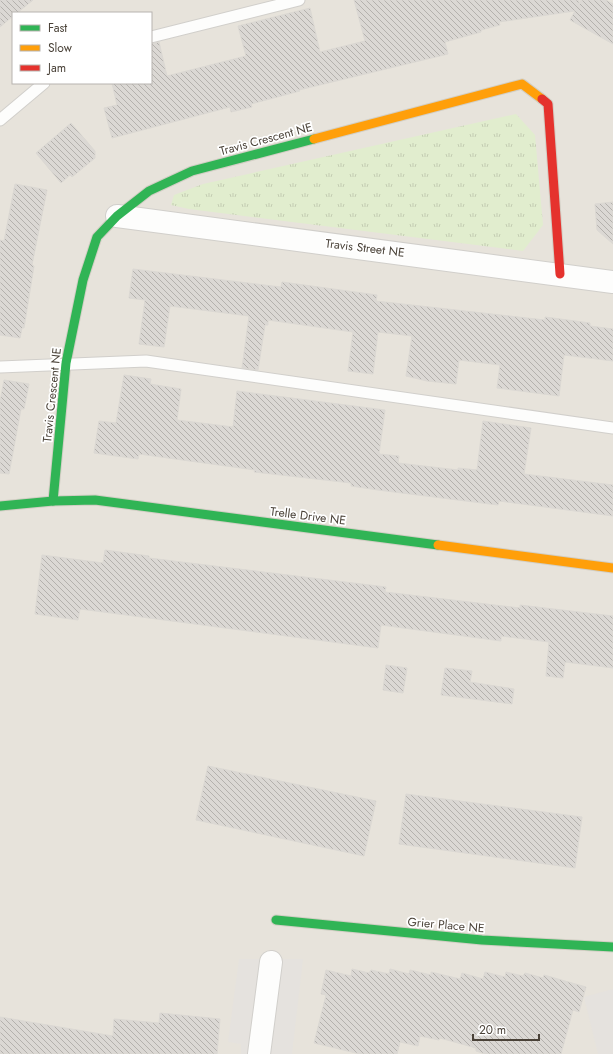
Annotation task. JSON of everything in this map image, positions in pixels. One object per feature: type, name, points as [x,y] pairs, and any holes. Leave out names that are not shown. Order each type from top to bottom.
[{"type":"street","name":"Travis Crescent NE","points":[[53,501],[66,363],[83,280],[97,237],[117,216],[149,191],[192,171],[522,84],[548,104],[560,274]]},
{"type":"street","name":"Travis Street NE","points":[[117,216],[613,282]]},
{"type":"street","name":"Trelle Drive NE","points":[[0,506],[53,501],[95,500],[613,568]]},
{"type":"street","name":"Grier Place NE","points":[[276,920],[482,940],[613,947]]},
{"type":"street","points":[[259,1054],[271,962]]},
{"type":"lane","points":[[152,37],[299,0]]},
{"type":"lane","points":[[0,120],[43,84]]},
{"type":"lane","points":[[0,367],[146,360],[613,428]]},
{"type":"shaded area","points":[[0,0],[613,0],[613,1054],[0,1054]]},
{"type":"shaded area","points":[[239,959],[303,959],[292,1054],[241,1054],[241,1044],[228,1042]]},
{"type":"shaded area","points":[[613,989],[613,1054],[598,1054],[584,997]]},
{"type":"green space","points":[[516,114],[535,135],[543,225],[523,251],[189,209],[171,205],[174,195],[203,184]]},
{"type":"building","points":[[0,0],[33,0],[18,12],[12,12],[12,17],[0,27]]},
{"type":"building","points":[[354,0],[579,0],[579,4],[581,0],[606,0],[613,4],[613,44],[570,20],[575,11],[499,22],[500,25],[445,42],[448,54],[299,90],[300,91],[251,104],[252,107],[231,112],[230,107],[112,138],[104,108],[117,105],[112,84],[152,84],[152,44],[159,42],[167,76],[246,56],[238,26],[310,8],[320,52],[365,41]]},
{"type":"building","points":[[71,123],[95,151],[95,158],[72,177],[70,175],[61,183],[36,153]]},
{"type":"building","points":[[15,184],[47,190],[32,265],[34,266],[24,328],[22,328],[20,338],[0,335],[0,240],[4,241]]},
{"type":"building","points":[[613,202],[613,244],[597,230],[595,204]]},
{"type":"building","points":[[133,269],[281,287],[282,282],[377,295],[376,301],[545,320],[545,317],[590,323],[590,326],[613,329],[613,361],[564,355],[559,396],[497,388],[500,365],[459,360],[456,384],[427,381],[406,376],[412,336],[378,332],[373,374],[348,371],[353,332],[268,320],[268,325],[265,325],[258,370],[242,368],[249,316],[170,306],[164,347],[139,344],[145,300],[129,298]]},
{"type":"building","points":[[124,375],[151,379],[150,384],[181,389],[177,420],[233,427],[237,391],[385,410],[379,454],[399,456],[398,463],[458,470],[458,468],[477,470],[483,421],[531,428],[524,474],[613,485],[613,516],[499,501],[498,505],[378,490],[351,486],[351,483],[254,472],[255,470],[139,454],[138,459],[94,453],[99,421],[116,423]]},
{"type":"building","points":[[4,380],[29,384],[24,409],[21,409],[9,474],[0,473],[0,401]]},
{"type":"building","points":[[105,550],[149,556],[149,558],[386,587],[385,592],[520,608],[520,605],[613,616],[613,668],[565,662],[563,678],[546,676],[549,642],[501,636],[501,641],[381,625],[378,648],[80,609],[78,620],[35,614],[42,555],[103,563]]},
{"type":"building","points":[[386,665],[407,668],[403,693],[383,690]]},
{"type":"building","points":[[445,668],[472,671],[470,682],[514,689],[512,704],[441,695]]},
{"type":"building","points":[[208,766],[376,801],[364,856],[196,820]]},
{"type":"building","points":[[406,794],[582,817],[575,868],[399,844]]},
{"type":"building","points":[[352,969],[369,973],[371,970],[389,974],[390,969],[409,974],[410,970],[431,975],[431,972],[460,979],[462,973],[483,979],[485,972],[505,977],[506,972],[523,976],[525,973],[543,978],[544,975],[586,987],[579,1012],[573,1010],[561,1054],[485,1054],[476,1051],[476,1048],[440,1038],[439,1040],[420,1036],[418,1046],[400,1042],[397,1054],[360,1054],[314,1043],[326,995],[321,994],[326,970],[351,976]]},
{"type":"building","points":[[160,1013],[220,1019],[217,1054],[0,1054],[0,1017],[113,1036],[114,1019],[159,1023]]},
{"type":"traffic: fast","points":[[53,501],[66,363],[83,280],[97,237],[117,216],[149,191],[192,171],[314,139]]},
{"type":"traffic: fast","points":[[0,506],[53,501],[95,500],[438,545]]},
{"type":"traffic: fast","points":[[276,920],[482,940],[613,947]]},
{"type":"traffic: slow","points":[[314,139],[522,84],[542,99]]},
{"type":"traffic: slow","points":[[438,545],[613,568]]},
{"type":"traffic: jam","points":[[542,99],[548,104],[560,274]]}]
